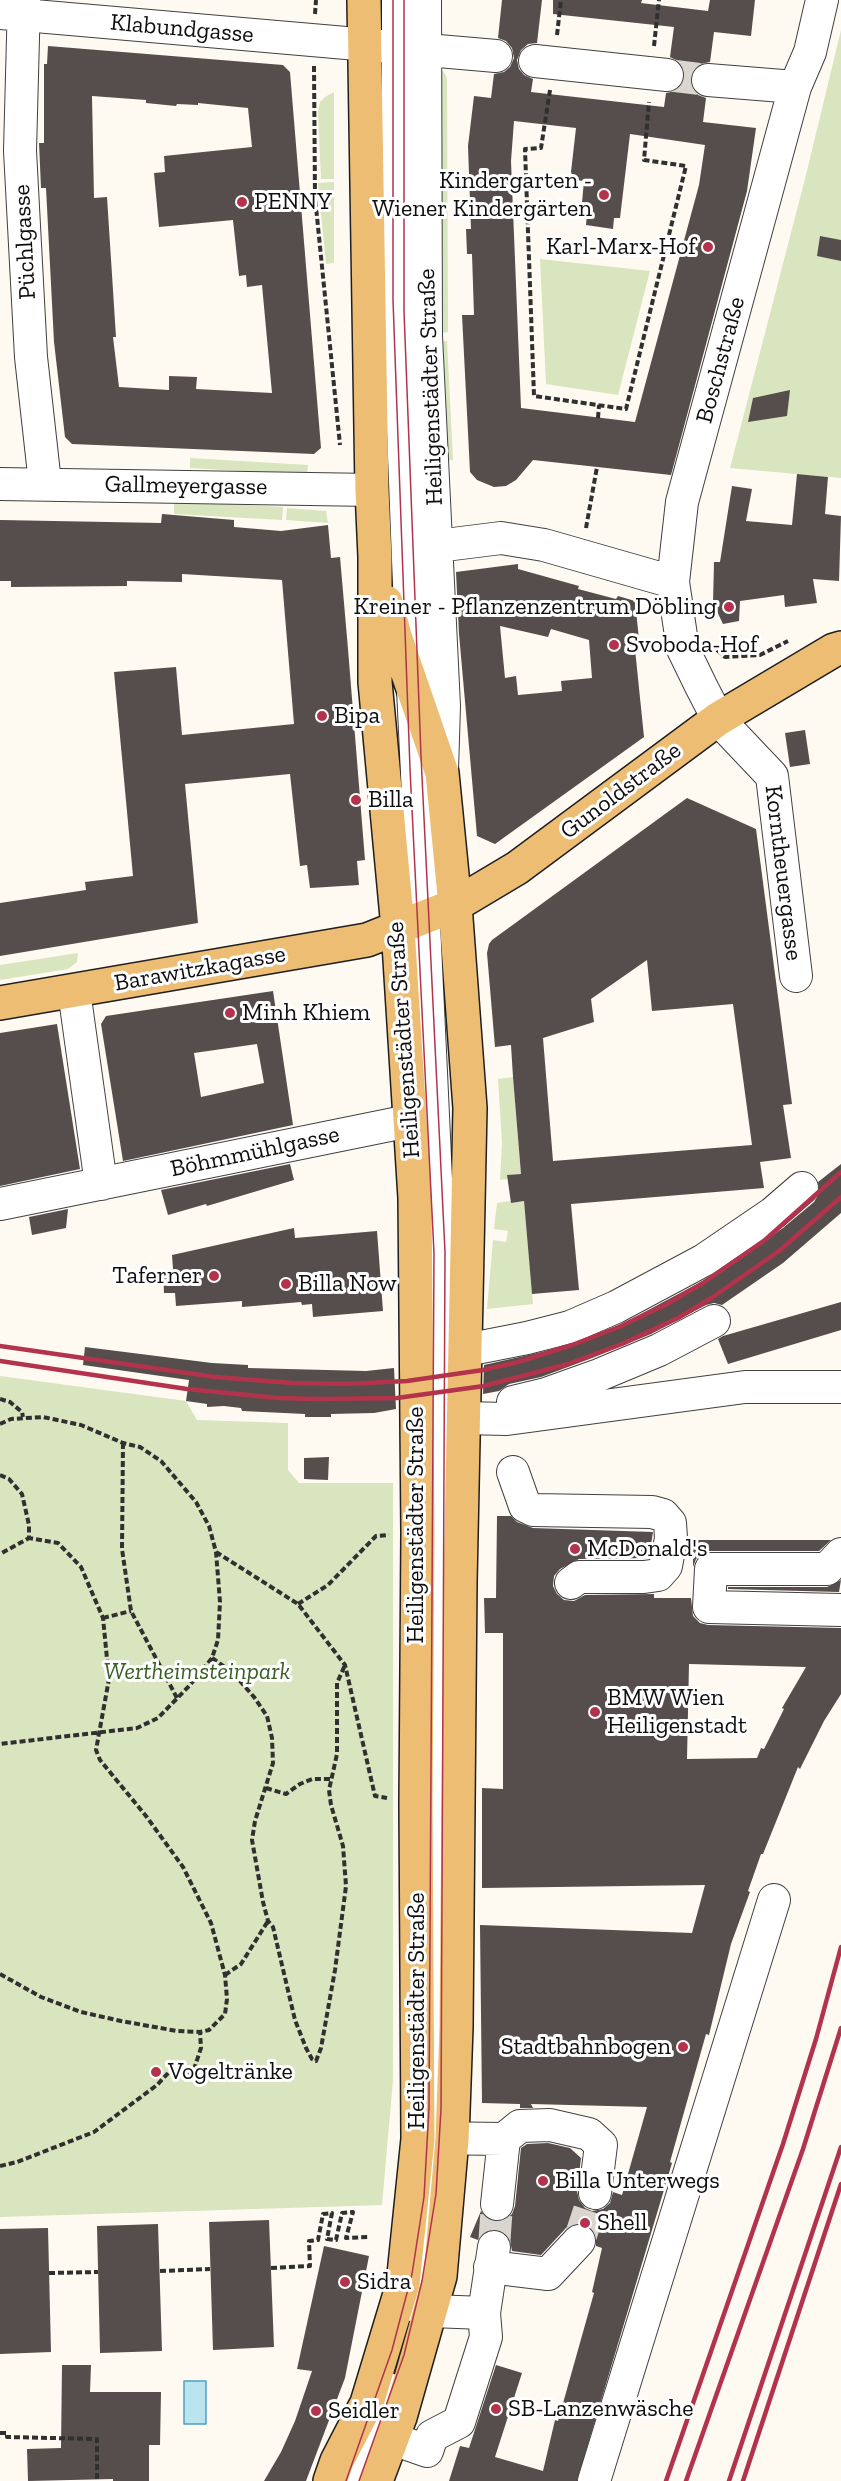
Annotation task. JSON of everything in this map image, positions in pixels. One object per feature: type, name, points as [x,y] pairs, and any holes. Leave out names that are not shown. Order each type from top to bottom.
[{"type":"main road","name":"Heiligenstädter Straße","points":[[364,0],[375,557],[375,682],[411,923],[409,1121],[415,1198],[440,1420],[456,2027],[435,2138]]},
{"type":"main road","name":"Heiligenstädter Straße","points":[[375,557],[395,636],[442,773],[455,905],[470,1108],[466,1350],[440,1420],[435,2138],[440,2276],[413,2305],[373,2432],[376,2481]]},
{"type":"main road","name":"Gunoldstraße","points":[[411,923],[455,905],[517,868],[718,718],[841,648]]},
{"type":"main road","name":"Barawitzkagasse","points":[[0,1003],[367,940],[411,923]]},
{"type":"main road","name":"Heiligenstädter Straße","points":[[330,2481],[373,2432]]},
{"type":"street","points":[[398,0],[411,48],[398,300],[413,689],[411,923],[440,1264],[440,1420]]},
{"type":"street","name":"Heiligenstädter Straße","points":[[425,0],[411,48],[444,706],[442,773]]},
{"type":"street","name":"Boschstraße","points":[[718,718],[683,649],[673,582],[682,502],[795,87],[810,52],[822,0]]},
{"type":"street","name":"Klabundgasse","points":[[16,9],[364,45],[496,56]]},
{"type":"street","name":"Püchlgasse","points":[[16,9],[20,152],[32,357],[45,483]]},
{"type":"street","points":[[544,62],[658,86]]},
{"type":"street","points":[[708,80],[795,87]]},
{"type":"street","name":"Gallmeyergasse","points":[[0,484],[372,490]]},
{"type":"street","points":[[437,546],[501,538],[544,545],[673,582]]},
{"type":"street","name":"Korntheuergasse","points":[[718,718],[772,776],[796,976]]},
{"type":"street","points":[[74,991],[101,1184]]},
{"type":"street","name":"Böhmmühlgasse","points":[[0,1204],[409,1121]]},
{"type":"street","points":[[466,1350],[570,1327],[616,1307],[704,1260],[773,1213],[802,1188]]},
{"type":"street","points":[[440,1420],[546,1394],[599,1375],[659,1350],[714,1321]]},
{"type":"street","points":[[440,1420],[507,1419],[745,1387],[841,1388]]},
{"type":"street","points":[[513,1472],[525,1506],[533,1510],[652,1512],[663,1515],[670,1523],[671,1538],[666,1566],[658,1575],[579,1577],[571,1583]]},
{"type":"street","points":[[841,1554],[827,1569],[711,1569],[709,1607],[841,1611]]},
{"type":"street","points":[[594,2481],[774,1900]]},
{"type":"street","points":[[435,2138],[504,2139],[520,2126],[549,2125],[590,2134],[601,2145],[595,2193]]},
{"type":"street","points":[[497,2204],[504,2139]]},
{"type":"street","points":[[352,2481],[373,2432],[427,2451],[432,2436],[459,2422],[486,2337],[484,2313],[492,2257],[548,2274],[579,2241]]},
{"type":"street","points":[[413,2305],[484,2313]]},
{"type":"path","points":[[316,0],[315,197],[340,444],[346,453]]},
{"type":"path","points":[[561,0],[544,62],[541,148],[525,149],[534,396],[626,409],[686,166],[644,160],[658,86]]},
{"type":"path","points":[[655,38],[659,0]]},
{"type":"path","points":[[598,405],[598,418]]},
{"type":"path","points":[[580,555],[597,467]]},
{"type":"path","points":[[710,644],[725,657],[760,655]]},
{"type":"path","points":[[0,1399],[10,1402],[22,1412],[22,1417]]},
{"type":"path","points":[[0,1424],[22,1417],[43,1417],[81,1425],[123,1443],[140,1447],[161,1461],[176,1477],[209,1526],[216,1551],[220,1621],[218,1640],[212,1658],[158,1718],[137,1728],[0,1744]]},
{"type":"path","points":[[123,1443],[122,1549],[131,1611],[177,1698]]},
{"type":"path","points":[[0,1475],[9,1479],[22,1494],[29,1525],[29,1538]]},
{"type":"path","points":[[298,1604],[328,1585],[376,1536],[393,1535]]},
{"type":"path","points":[[0,1554],[29,1538],[58,1543],[81,1568],[103,1618],[109,1679],[96,1750],[100,1760],[146,1816],[183,1867],[211,1923],[225,1975],[227,1999],[225,2014],[209,2030],[200,2032],[154,2027],[81,2012],[41,1997],[0,1974]]},
{"type":"path","points":[[216,1551],[298,1604],[345,1665],[375,1796],[391,1799]]},
{"type":"path","points":[[103,1618],[131,1611]]},
{"type":"path","points":[[212,1658],[233,1673],[267,1716],[273,1763],[255,1821],[252,1840],[268,1921],[273,1927],[295,2020],[306,2048],[312,2059],[316,2061],[321,2048],[335,1970],[346,1886],[343,1846],[331,1805],[331,1779],[338,1736],[337,1683],[345,1665]]},
{"type":"path","points":[[266,1788],[286,1794],[312,1779],[331,1779]]},
{"type":"path","points":[[225,1975],[241,1964],[268,1921]]},
{"type":"path","points":[[0,2166],[17,2162],[94,2132],[157,2085],[171,2070],[187,2075],[193,2072],[201,2048],[200,2032]]},
{"type":"path","points":[[271,2268],[310,2266],[309,2241],[318,2240],[323,2214],[332,2213],[327,2239],[336,2240],[342,2213],[353,2212],[346,2238],[369,2237]]},
{"type":"path","points":[[160,2271],[210,2269]]},
{"type":"path","points":[[49,2273],[98,2272]]},
{"type":"path","points":[[0,2433],[7,2433],[7,2437],[97,2439],[97,2481]]},
{"type":"green space","points":[[841,30],[841,478],[730,468],[806,175]]},
{"type":"green space","points":[[436,71],[443,71],[447,78],[448,332],[437,334]]},
{"type":"green space","points":[[334,92],[334,179],[321,179],[318,112],[320,102]]},
{"type":"green space","points":[[334,182],[334,263],[326,264],[318,183]]},
{"type":"green space","points":[[540,259],[650,271],[618,395],[546,384]]},
{"type":"green space","points":[[447,341],[453,460],[442,461],[437,342]]},
{"type":"green space","points":[[190,458],[308,465],[307,475],[190,468]]},
{"type":"green space","points":[[174,501],[283,507],[282,520],[174,514]]},
{"type":"green space","points":[[287,508],[326,511],[328,523],[286,520]]},
{"type":"green space","points":[[78,953],[77,962],[68,969],[0,980],[0,965]]},
{"type":"green space","points":[[513,1077],[521,1174],[508,1175],[508,1179],[500,1180],[502,1143],[498,1079]]},
{"type":"green space","points":[[510,1201],[511,1203],[524,1201],[533,1304],[487,1309],[493,1240],[506,1242],[508,1231],[494,1229],[497,1203]]},
{"type":"green space","name":"Wertheimsteinpark","points":[[0,1376],[186,1401],[197,1420],[288,1423],[288,1470],[299,1483],[393,1483],[393,2080],[382,2205],[0,2217]]},
{"type":"water","points":[[184,2381],[206,2381],[206,2424],[184,2424]]},
{"type":"building","name":"Karl-Marx-Hof","points":[[502,0],[542,0],[537,43],[528,44],[521,50],[517,60],[519,69],[524,75],[533,79],[531,92],[664,107],[666,93],[675,91],[681,86],[685,77],[683,67],[670,57],[674,27],[553,14],[553,0],[642,0],[641,3],[708,11],[710,0],[755,0],[751,36],[714,32],[710,62],[700,64],[694,69],[690,78],[692,88],[698,95],[706,98],[703,122],[756,128],[747,191],[671,475],[533,460],[516,480],[506,486],[494,487],[477,480],[470,472],[462,315],[474,315],[472,254],[467,254],[466,229],[471,229],[468,146],[474,96],[491,98],[494,74],[504,72],[510,67],[514,58],[512,48],[506,41],[498,38]],"holes":[[[514,121],[576,128],[571,172],[574,180],[584,181],[581,213],[587,214],[586,225],[613,229],[614,218],[620,218],[630,134],[705,145],[699,185],[635,422],[521,408],[511,161]]]},
{"type":"building","points":[[48,46],[283,65],[290,72],[321,448],[314,454],[72,444],[65,437],[54,342],[46,188],[41,188],[39,143],[44,143],[44,64],[47,64]],"holes":[[[92,96],[146,100],[146,103],[176,106],[177,104],[198,105],[198,103],[248,108],[252,147],[164,156],[165,172],[154,173],[159,227],[233,220],[239,276],[246,275],[247,287],[262,285],[272,393],[196,389],[197,377],[169,376],[169,390],[119,387],[113,337],[116,337],[107,197],[94,198]]]},
{"type":"building","points":[[820,236],[841,240],[841,261],[817,256]]},
{"type":"building","points":[[790,390],[787,416],[748,422],[753,398]]},
{"type":"building","points":[[797,474],[828,477],[825,514],[841,516],[839,581],[813,579],[817,603],[785,607],[784,595],[740,601],[739,621],[723,624],[713,603],[714,562],[720,562],[732,486],[752,489],[746,521],[792,525]]},
{"type":"building","points":[[162,514],[234,520],[234,527],[281,531],[328,525],[331,558],[340,557],[348,649],[365,860],[357,861],[359,885],[310,888],[307,865],[300,866],[290,774],[185,784],[198,923],[0,956],[0,903],[86,890],[85,882],[133,876],[114,672],[176,667],[182,735],[294,724],[282,580],[182,574],[182,582],[127,581],[127,586],[11,587],[11,581],[0,581],[0,520],[161,523]]},
{"type":"building","points":[[518,564],[518,569],[579,586],[578,589],[616,599],[618,596],[635,601],[640,649],[635,649],[644,737],[495,844],[477,836],[459,634],[456,572]],"holes":[[[500,626],[548,637],[551,629],[589,640],[592,678],[561,681],[562,691],[518,695],[516,676],[505,678]]]},
{"type":"building","points":[[805,730],[810,764],[790,767],[785,733]]},
{"type":"building","points":[[687,798],[756,829],[792,1104],[783,1105],[791,1158],[760,1162],[764,1188],[571,1204],[579,1290],[532,1294],[524,1201],[511,1203],[507,1175],[521,1174],[511,1045],[495,1047],[487,953],[492,940]],"holes":[[[647,960],[652,1011],[733,1004],[752,1145],[553,1161],[543,1038],[594,1022],[591,999]]]},
{"type":"building","points":[[273,991],[293,1125],[123,1161],[101,1024],[106,1016]],"holes":[[[257,1044],[264,1083],[201,1097],[194,1053]]]},
{"type":"building","points":[[57,1024],[80,1169],[0,1186],[0,1033]]},
{"type":"building","points":[[290,1164],[294,1180],[168,1215],[161,1190]]},
{"type":"building","points":[[841,1164],[841,1213],[783,1263],[722,1305],[714,1303],[706,1305],[651,1334],[592,1358],[541,1377],[509,1384],[499,1391],[483,1394],[484,1365],[577,1344],[624,1323],[714,1275],[783,1228],[814,1202],[819,1193],[818,1182]]},
{"type":"building","points":[[68,1209],[66,1228],[32,1235],[29,1217]]},
{"type":"building","points":[[294,1228],[295,1238],[377,1231],[383,1311],[313,1317],[312,1304],[302,1305],[301,1302],[242,1307],[242,1301],[176,1306],[175,1293],[164,1293],[163,1270],[173,1269],[172,1255]]},
{"type":"building","points":[[841,1302],[841,1330],[728,1364],[718,1339],[723,1336]]},
{"type":"building","points":[[85,1347],[212,1363],[248,1365],[248,1368],[366,1371],[394,1368],[396,1409],[374,1413],[331,1414],[331,1417],[305,1417],[305,1414],[242,1411],[241,1408],[224,1406],[207,1407],[207,1404],[186,1401],[189,1380],[83,1365]]},
{"type":"building","points":[[329,1457],[328,1480],[304,1479],[304,1458]]},
{"type":"building","points":[[497,1516],[511,1516],[517,1522],[533,1528],[653,1532],[649,1558],[579,1559],[560,1569],[554,1576],[553,1586],[564,1600],[574,1601],[585,1595],[654,1594],[654,1598],[691,1598],[693,1616],[700,1623],[708,1625],[841,1628],[841,1694],[824,1721],[800,1769],[798,1767],[748,1891],[750,1892],[731,1944],[709,2035],[706,2034],[670,2162],[672,2163],[577,2481],[449,2481],[460,2446],[469,2448],[496,2365],[522,2373],[495,2457],[543,2471],[555,2420],[558,2421],[594,2293],[592,2292],[602,2248],[596,2246],[596,2236],[592,2228],[583,2223],[573,2224],[566,2228],[541,2255],[512,2251],[510,2240],[505,2233],[497,2229],[487,2231],[478,2240],[470,2237],[481,2211],[487,2219],[496,2222],[505,2220],[512,2214],[515,2206],[521,2148],[527,2144],[548,2143],[570,2148],[581,2158],[577,2191],[579,2200],[585,2208],[592,2211],[603,2209],[610,2203],[613,2192],[622,2195],[647,2107],[531,2104],[533,2108],[520,2108],[520,2104],[482,2103],[480,1925],[692,1933],[705,1885],[482,1888],[482,1788],[503,1789],[503,1633],[485,1633],[484,1598],[496,1598]],"holes":[[[689,1664],[806,1667],[782,1708],[784,1709],[764,1749],[761,1748],[757,1758],[687,1759]]]},
{"type":"building","points":[[693,1540],[831,1540],[819,1551],[710,1551],[696,1559],[693,1567]]},
{"type":"building","points":[[841,1580],[839,1592],[728,1589],[728,1587],[827,1587]]},
{"type":"building","points":[[269,2220],[274,2347],[213,2350],[209,2222]]},
{"type":"building","points":[[158,2224],[162,2351],[100,2353],[97,2226]]},
{"type":"building","points":[[48,2228],[51,2352],[0,2354],[0,2229]]},
{"type":"building","points":[[324,2246],[369,2256],[345,2378],[306,2481],[264,2481],[295,2421],[312,2371],[297,2369]]},
{"type":"building","points":[[62,2365],[91,2365],[90,2392],[161,2392],[160,2445],[149,2445],[149,2481],[113,2481],[113,2479],[28,2481],[27,2449],[61,2448]]},
{"type":"tunnel","points":[[667,75],[708,80]]},
{"type":"tunnel","points":[[579,2241],[595,2193]]},
{"type":"tunnel","points":[[494,2247],[497,2204]]},
{"type":"tram line","points":[[346,2481],[392,2350],[412,2274],[424,2197],[429,2108],[434,1253],[410,769],[393,300],[393,0]]},
{"type":"tram line","points":[[359,2481],[404,2355],[422,2281],[436,2194],[441,2109],[445,1252],[421,756],[404,311],[404,0]]},
{"type":"railway","points":[[0,1346],[215,1377],[292,1383],[346,1384],[407,1381],[483,1370],[572,1345],[619,1327],[667,1304],[703,1283],[765,1240],[841,1172]]},
{"type":"railway","points":[[0,1361],[187,1389],[278,1398],[397,1398],[484,1386],[568,1364],[622,1344],[678,1318],[713,1297],[779,1251],[841,1197]]},
{"type":"railway","points":[[666,2481],[783,2144],[816,2039],[841,1947]]},
{"type":"railway","points":[[686,2481],[803,2149],[841,2028]]},
{"type":"railway","points":[[729,2481],[841,2147]]},
{"type":"railway","points":[[743,2481],[841,2184]]},
{"type":"place","name":"Kindergarten - Wiener Kindergärten","points":[[604,195]]},
{"type":"place","name":"PENNY","points":[[242,202]]},
{"type":"place","name":"Karl-Marx-Hof","points":[[708,247]]},
{"type":"place","name":"Kreiner - Pflanzenzentrum Döbling","points":[[729,607]]},
{"type":"place","name":"Svoboda-Hof","points":[[614,645]]},
{"type":"place","name":"Bipa","points":[[322,716]]},
{"type":"place","name":"Billa","points":[[356,800]]},
{"type":"place","name":"Minh Khiem","points":[[230,1013]]},
{"type":"place","name":"Taferner","points":[[214,1276]]},
{"type":"place","name":"Billa Now","points":[[286,1284]]},
{"type":"place","name":"McDonald's","points":[[575,1549]]},
{"type":"place","name":"BMW Wien Heiligenstadt","points":[[595,1712]]},
{"type":"place","name":"Stadtbahnbogen","points":[[683,2047]]},
{"type":"place","name":"Vogeltränke","points":[[156,2072]]},
{"type":"place","name":"Billa Unterwegs","points":[[543,2181]]},
{"type":"place","name":"Shell","points":[[585,2223]]},
{"type":"place","name":"Sidra","points":[[345,2282]]},
{"type":"place","name":"SB-Lanzenwäsche","points":[[496,2409]]},
{"type":"place","name":"Seidler","points":[[316,2411]]}]
